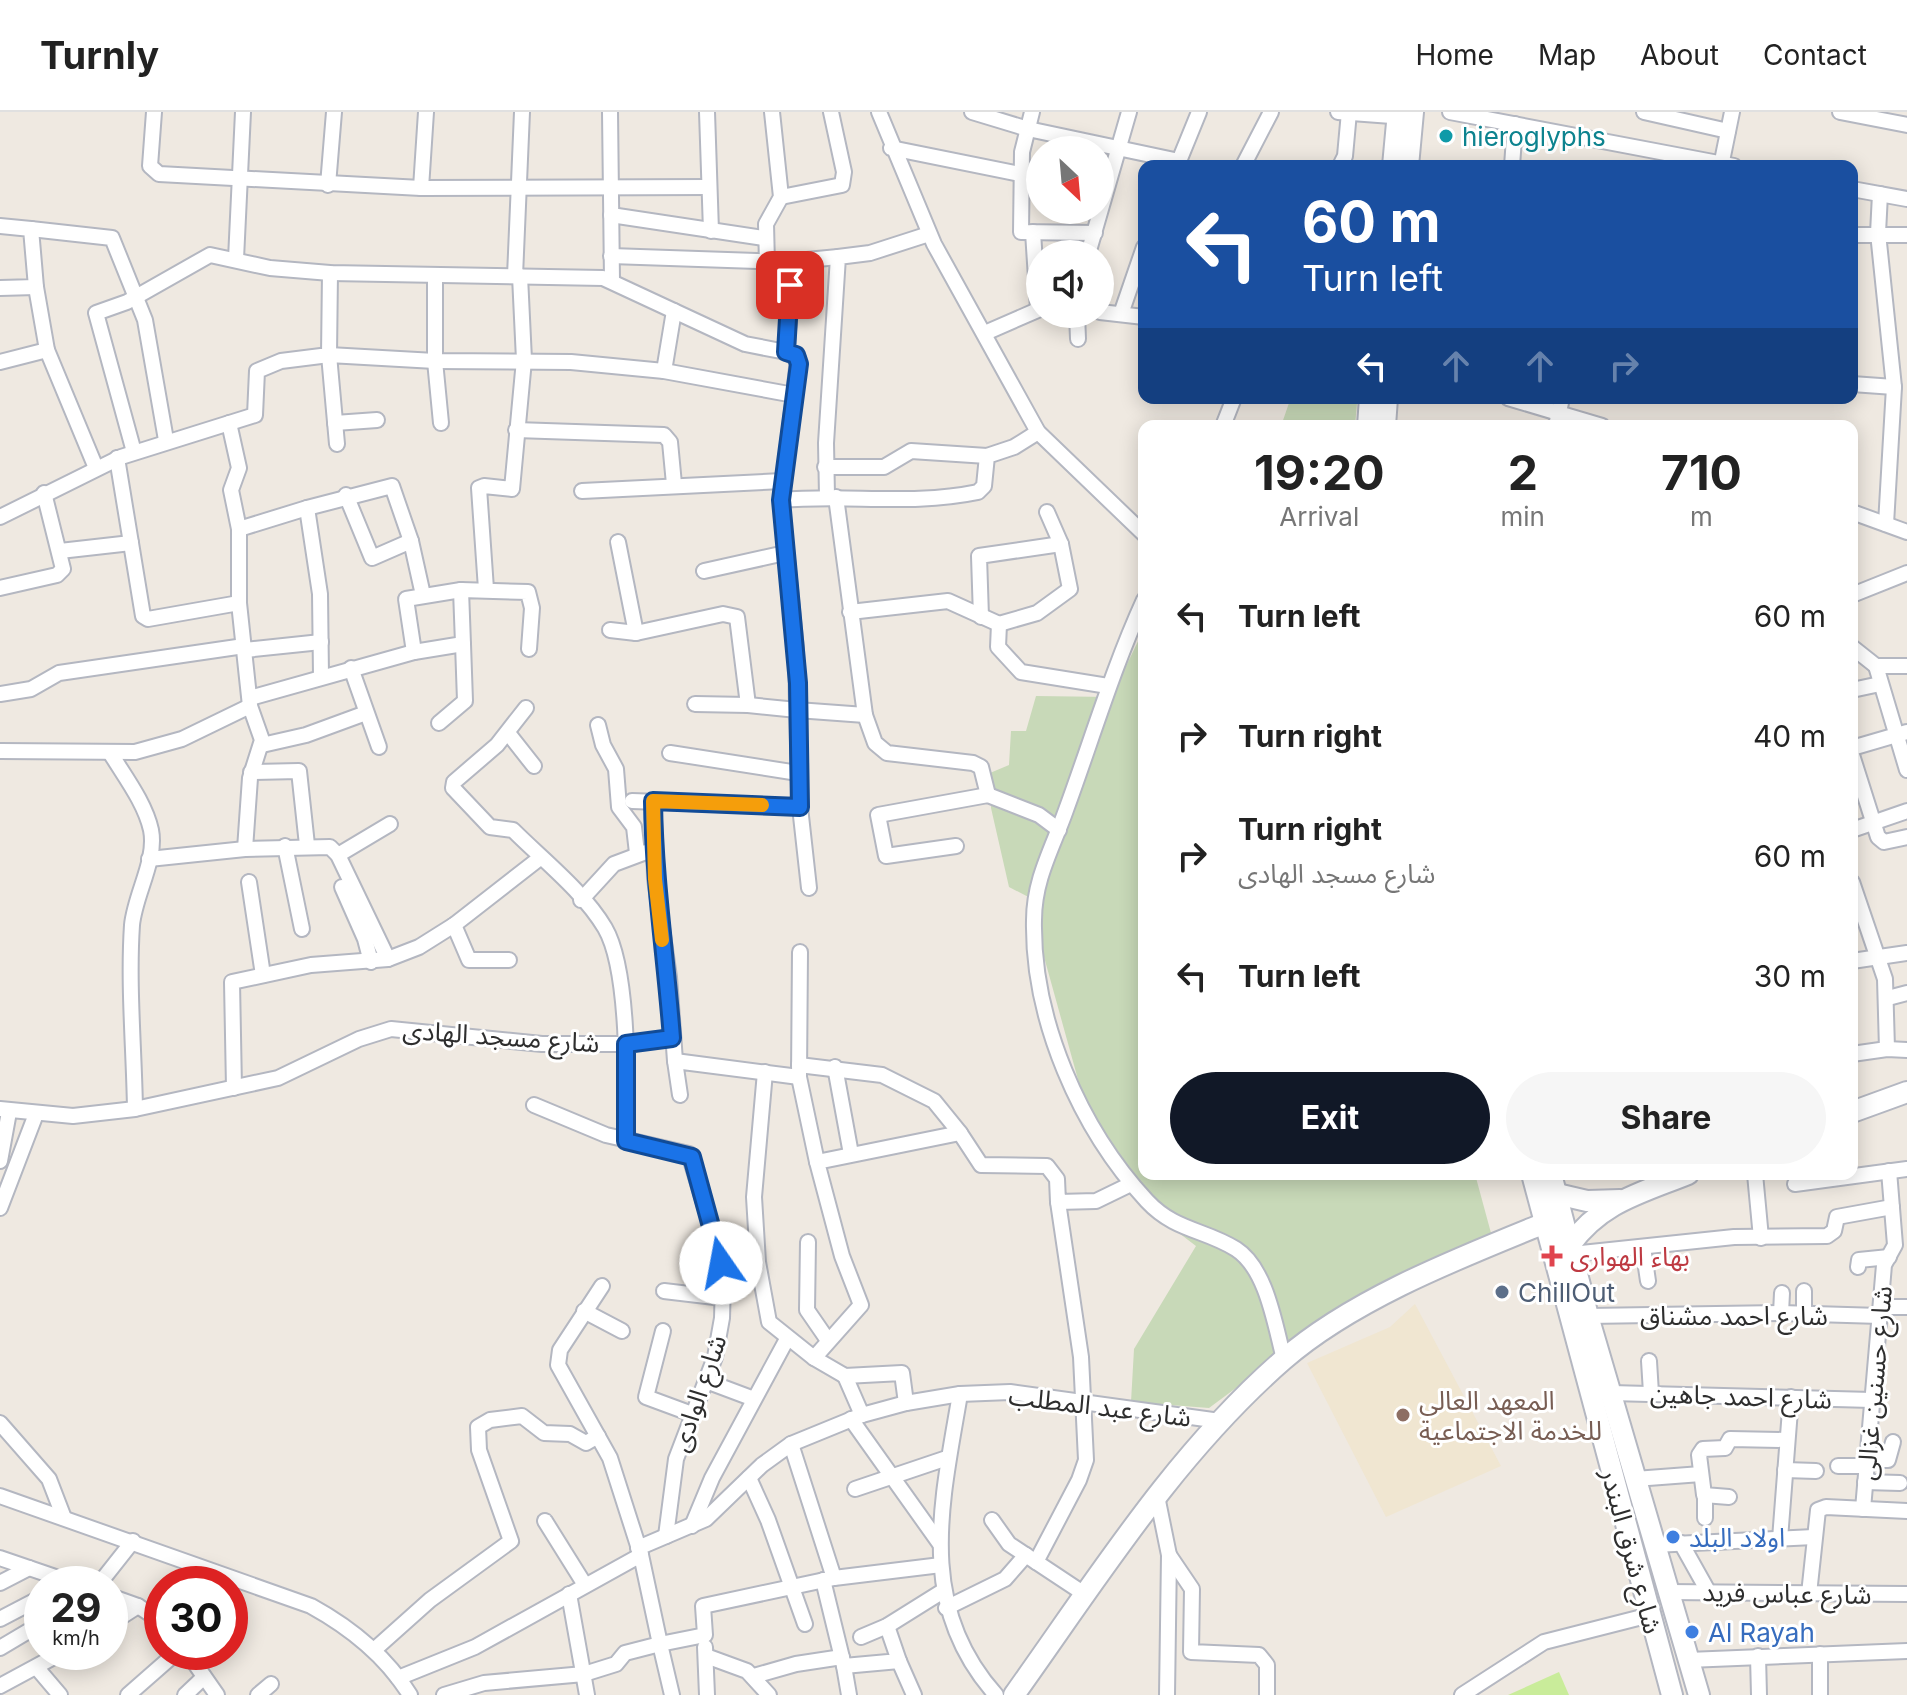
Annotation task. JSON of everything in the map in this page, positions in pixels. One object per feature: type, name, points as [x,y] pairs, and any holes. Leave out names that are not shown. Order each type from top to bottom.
[{"type":"main road","points":[[1394,160],[1405,115]]},
{"type":"main road","points":[[1405,115],[1408,160]]},
{"type":"main road","points":[[1858,1110],[1907,1092]]},
{"type":"main road","name":"شارع شرق البندر","points":[[1534,1180],[1672,1695]]},
{"type":"main road","name":"شارع شرق البندر","points":[[1553,1180],[1588,1316],[1699,1695]]},
{"type":"main road","points":[[1571,1250],[1588,1221],[1624,1199],[1673,1180]]},
{"type":"main road","points":[[1557,1194],[1587,1201],[1624,1199]]},
{"type":"main road","points":[[1014,1695],[1157,1496],[1220,1421],[1284,1359],[1346,1318],[1435,1268],[1545,1223]]},
{"type":"street","points":[[154,112],[150,161],[155,173],[239,181],[421,188],[709,187]]},
{"type":"street","points":[[236,259],[243,112]]},
{"type":"street","points":[[328,185],[334,112]]},
{"type":"street","points":[[421,188],[426,112]]},
{"type":"street","points":[[486,589],[479,488],[512,489],[524,360],[516,189],[522,112]]},
{"type":"street","points":[[610,112],[612,280]]},
{"type":"street","points":[[707,112],[711,231]]},
{"type":"street","points":[[767,264],[764,238],[768,218],[781,197],[772,112]]},
{"type":"street","points":[[781,197],[836,189],[842,185],[844,172],[831,112]]},
{"type":"street","points":[[879,112],[891,148],[929,234],[1038,432],[1138,528]]},
{"type":"street","points":[[972,112],[1028,129],[1163,160]]},
{"type":"street","points":[[1032,112],[1021,175],[1020,230],[1095,233]]},
{"type":"street","points":[[1114,159],[1129,112]]},
{"type":"street","points":[[1180,160],[1199,112]]},
{"type":"street","points":[[1246,160],[1271,112]]},
{"type":"street","points":[[1450,112],[1699,160]]},
{"type":"street","points":[[1644,112],[1728,131]]},
{"type":"street","points":[[1725,160],[1732,112]]},
{"type":"street","points":[[1840,112],[1907,125]]},
{"type":"street","points":[[1343,160],[1345,113],[1405,115]]},
{"type":"street","points":[[1512,160],[1515,124]]},
{"type":"street","points":[[891,148],[1026,176]]},
{"type":"street","points":[[1858,190],[1907,199]]},
{"type":"street","points":[[1880,194],[1878,233],[1894,387],[1886,524]]},
{"type":"street","points":[[611,215],[764,238]]},
{"type":"street","points":[[1093,240],[1097,224]]},
{"type":"street","points":[[0,226],[109,237],[145,320],[166,440]]},
{"type":"street","points":[[31,229],[36,287],[47,350],[96,468]]},
{"type":"street","points":[[1033,232],[1034,240]]},
{"type":"street","points":[[611,256],[767,264],[870,253],[929,234]]},
{"type":"street","points":[[1858,235],[1907,235]]},
{"type":"street","points":[[134,452],[95,316],[206,256],[236,259],[270,268],[330,273],[612,280],[745,344],[786,352],[798,359],[781,500],[797,660],[798,773],[809,888]]},
{"type":"street","points":[[838,257],[825,467],[865,715],[881,749],[887,753],[973,763],[981,767],[988,795]]},
{"type":"street","points":[[786,262],[791,299],[786,352]]},
{"type":"street","points":[[1121,314],[1138,264]]},
{"type":"street","points":[[330,273],[329,355],[337,444]]},
{"type":"street","points":[[435,275],[435,361],[441,423]]},
{"type":"street","points":[[0,288],[36,287]]},
{"type":"street","points":[[664,371],[674,311]]},
{"type":"street","points":[[1114,313],[1138,316]]},
{"type":"street","points":[[985,333],[1026,315]]},
{"type":"street","points":[[1078,328],[1078,339]]},
{"type":"street","points":[[0,362],[47,350]]},
{"type":"street","points":[[0,517],[117,458],[258,412],[254,380],[257,371],[281,361],[329,355],[435,361],[524,360],[664,371],[794,395]]},
{"type":"street","points":[[1858,384],[1894,387]]},
{"type":"street","points":[[1530,404],[1584,420]]},
{"type":"street","points":[[335,423],[377,420]]},
{"type":"street","points":[[229,423],[239,468],[231,490],[239,529],[239,603],[250,702],[262,745],[251,772],[245,849]]},
{"type":"street","points":[[516,430],[664,435],[670,442],[674,484]]},
{"type":"street","points":[[825,467],[884,467],[911,451],[987,456],[1014,447],[1038,432]]},
{"type":"street","points":[[781,500],[831,497],[910,502],[978,492],[984,486],[987,456]]},
{"type":"street","points":[[117,458],[145,618],[239,603]]},
{"type":"street","points":[[582,491],[782,481]]},
{"type":"street","points":[[239,529],[346,495],[392,486],[411,541],[423,595]]},
{"type":"street","points":[[0,588],[57,575],[63,569],[44,493]]},
{"type":"street","points":[[346,495],[372,558],[411,541]]},
{"type":"street","points":[[307,508],[319,585],[321,676]]},
{"type":"street","points":[[850,612],[939,601],[956,604],[999,624],[1037,613],[1068,593],[1061,544],[1047,512]]},
{"type":"street","points":[[1858,514],[1907,532]]},
{"type":"street","points":[[618,542],[636,633]]},
{"type":"street","points":[[60,551],[131,543]]},
{"type":"street","points":[[981,617],[979,556],[1061,544]]},
{"type":"street","points":[[704,571],[785,553]]},
{"type":"street","points":[[1858,593],[1907,573]]},
{"type":"street","points":[[414,652],[406,599],[486,589],[523,590],[530,594],[529,649]]},
{"type":"street","points":[[439,723],[465,701],[461,590]]},
{"type":"street","points":[[610,630],[636,633],[723,614],[737,617],[748,705]]},
{"type":"street","points":[[1138,614],[1108,686],[1059,830],[1041,869],[1034,918],[1039,979],[1077,1100],[1103,1147],[1131,1184],[1167,1220],[1238,1250],[1250,1262],[1268,1303],[1284,1359]]},
{"type":"street","points":[[999,624],[998,647],[1021,672],[1108,686]]},
{"type":"street","points":[[0,694],[31,689],[59,673],[245,648],[321,642]]},
{"type":"street","points":[[0,751],[111,754],[159,747],[250,702],[321,676],[414,652],[463,644]]},
{"type":"street","points":[[1858,652],[1876,666],[1907,666]]},
{"type":"street","points":[[1876,666],[1880,684],[1901,734],[1907,770]]},
{"type":"street","points":[[351,668],[379,747]]},
{"type":"street","points":[[1858,689],[1880,684]]},
{"type":"street","points":[[695,704],[748,705],[865,715]]},
{"type":"street","points":[[526,708],[508,733],[454,782],[453,788],[490,827],[511,828],[602,923],[613,947],[626,1044],[626,1141],[562,1119],[534,1105]]},
{"type":"street","points":[[262,745],[306,735],[366,713]]},
{"type":"street","points":[[598,725],[603,745],[616,769],[619,807],[634,827],[637,853]]},
{"type":"street","points":[[508,733],[534,766]]},
{"type":"street","points":[[1858,746],[1901,734]]},
{"type":"street","points":[[670,753],[798,773]]},
{"type":"street","points":[[111,754],[147,818],[151,831],[149,859],[137,893],[132,929],[135,1109]]},
{"type":"street","points":[[251,772],[299,771],[307,845]]},
{"type":"street","points":[[1858,788],[1884,842],[1907,837]]},
{"type":"street","points":[[956,846],[886,856],[878,815],[988,795],[1039,815],[1059,830]]},
{"type":"street","points":[[632,801],[800,807]]},
{"type":"street","points":[[653,801],[658,915],[669,977],[672,1038],[680,1095]]},
{"type":"street","points":[[1858,828],[1907,811]]},
{"type":"street","points":[[338,855],[390,824]]},
{"type":"street","points":[[149,859],[285,846],[330,847],[338,855],[388,959]]},
{"type":"street","points":[[285,846],[302,929]]},
{"type":"street","points":[[581,900],[614,864],[637,853],[654,853]]},
{"type":"street","points":[[234,1088],[229,986],[232,982],[311,965],[388,959],[419,947],[454,925],[540,858]]},
{"type":"street","points":[[249,882],[263,975]]},
{"type":"street","points":[[342,887],[365,939],[371,962]]},
{"type":"street","points":[[1858,898],[1880,959],[1888,998],[1887,1049]]},
{"type":"street","points":[[454,925],[469,960],[509,960]]},
{"type":"street","points":[[800,952],[799,1071],[817,1162],[842,1256],[861,1301],[858,1310],[827,1339],[814,1358]]},
{"type":"street","points":[[1858,961],[1907,953]]},
{"type":"street","points":[[1888,998],[1907,993]]},
{"type":"street","name":"شارع مسجد الهادى","points":[[4,1111],[94,1115],[135,1109],[288,1075],[359,1039],[391,1029],[542,1044],[626,1044],[672,1038]]},
{"type":"street","points":[[1858,1053],[1907,1050]]},
{"type":"street","points":[[675,1061],[765,1072],[835,1067],[882,1075],[934,1101],[981,1165],[1047,1166],[1057,1179],[1081,1357],[1084,1468],[1031,1558],[1005,1579],[946,1608]]},
{"type":"street","points":[[835,1067],[851,1154]]},
{"type":"street","points":[[765,1072],[756,1153],[754,1227],[769,1322],[787,1339],[845,1376],[902,1373],[906,1403]]},
{"type":"street","points":[[0,1161],[4,1111]]},
{"type":"street","points":[[0,1208],[36,1114]]},
{"type":"street","points":[[817,1162],[960,1133]]},
{"type":"street","name":"شارع الوادى","points":[[626,1141],[692,1157],[711,1216],[721,1263],[723,1298],[720,1338],[673,1471],[666,1536]]},
{"type":"street","points":[[1858,1175],[1907,1169]]},
{"type":"street","name":"شارع حسنين غزالى","points":[[1863,1509],[1884,1265],[1896,1254],[1889,1171]]},
{"type":"street","points":[[1756,1180],[1761,1238]]},
{"type":"street","points":[[1795,1184],[1824,1180]]},
{"type":"street","points":[[1058,1202],[1096,1201],[1131,1184]]},
{"type":"street","points":[[1571,1250],[1643,1247],[1734,1237],[1830,1235],[1837,1217],[1892,1207]]},
{"type":"street","points":[[808,1242],[807,1310],[827,1339]]},
{"type":"street","points":[[1643,1247],[1648,1281]]},
{"type":"street","points":[[1858,1267],[1859,1260],[1896,1254]]},
{"type":"street","points":[[602,1286],[560,1350],[558,1365],[610,1458],[640,1551],[672,1695]]},
{"type":"street","points":[[664,1291],[723,1298]]},
{"type":"street","points":[[1804,1291],[1804,1314]]},
{"type":"street","points":[[1781,1313],[1782,1293]]},
{"type":"street","name":"شارع احمد مشناق","points":[[1588,1316],[1880,1312],[1907,1307]]},
{"type":"street","points":[[584,1311],[622,1331]]},
{"type":"street","points":[[663,1331],[646,1397],[692,1414]]},
{"type":"street","points":[[692,1526],[712,1478],[787,1339]]},
{"type":"street","points":[[1649,1361],[1651,1393]]},
{"type":"street","points":[[845,1376],[856,1417],[891,1476],[940,1544]]},
{"type":"street","points":[[706,1381],[754,1399]]},
{"type":"street","name":"شارع احمد جاهين","points":[[1611,1393],[1872,1400]]},
{"type":"street","points":[[960,1394],[947,1458],[940,1544],[943,1591],[946,1608],[958,1635],[990,1693]]},
{"type":"street","name":"شارع عبد المطلب","points":[[398,1678],[475,1647],[666,1536],[692,1526],[718,1510],[749,1478],[791,1444],[856,1417],[906,1403],[960,1394],[1036,1394],[1084,1404],[1220,1421]]},
{"type":"street","points":[[1780,1539],[1791,1397]]},
{"type":"street","points":[[374,1650],[430,1600],[511,1541],[483,1464],[475,1435],[478,1427],[490,1420],[522,1416],[544,1433],[570,1434],[582,1443],[598,1436]]},
{"type":"street","points":[[0,1423],[49,1479],[64,1518]]},
{"type":"street","points":[[1705,1518],[1699,1455],[1703,1449],[1725,1448],[1730,1439],[1787,1440]]},
{"type":"street","points":[[1838,1466],[1888,1460],[1893,1442]]},
{"type":"street","points":[[791,1444],[828,1579],[849,1695]]},
{"type":"street","points":[[855,1489],[947,1458]]},
{"type":"street","points":[[1785,1470],[1816,1471]]},
{"type":"street","points":[[1635,1479],[1701,1474]]},
{"type":"street","points":[[749,1478],[805,1624]]},
{"type":"street","points":[[1865,1482],[1900,1483]]},
{"type":"street","points":[[0,1496],[311,1606],[344,1626],[374,1650],[410,1695]]},
{"type":"street","points":[[1157,1496],[1169,1555],[1167,1695]]},
{"type":"street","points":[[1705,1497],[1729,1497]]},
{"type":"street","points":[[1809,1594],[1816,1514],[1821,1507],[1907,1511]]},
{"type":"street","points":[[992,1520],[1005,1541],[1086,1595]]},
{"type":"street","points":[[545,1521],[585,1585]]},
{"type":"street","points":[[1654,1545],[1814,1537]]},
{"type":"street","points":[[113,1566],[133,1541]]},
{"type":"street","points":[[1681,1543],[1709,1593]]},
{"type":"street","points":[[1169,1555],[1192,1589],[1191,1652]]},
{"type":"street","points":[[0,1558],[24,1566]]},
{"type":"street","points":[[707,1695],[702,1612],[707,1604],[828,1579],[941,1565]]},
{"type":"street","points":[[0,1583],[24,1571]]},
{"type":"street","points":[[861,1637],[887,1626],[943,1591]]},
{"type":"street","name":"شارع عباس فريد","points":[[1667,1592],[1907,1594]]},
{"type":"street","points":[[569,1594],[587,1695]]},
{"type":"street","points":[[128,1602],[144,1610]]},
{"type":"street","points":[[0,1619],[24,1606]]},
{"type":"street","points":[[128,1612],[138,1606]]},
{"type":"street","points":[[1462,1695],[1544,1642],[1650,1615]]},
{"type":"street","points":[[887,1626],[914,1695]]},
{"type":"street","points":[[0,1648],[24,1634]]},
{"type":"street","points":[[444,1695],[584,1674],[616,1664],[625,1653],[705,1635]]},
{"type":"street","points":[[1688,1660],[1907,1651]]},
{"type":"street","points":[[1168,1652],[1259,1655],[1267,1665],[1267,1695]]},
{"type":"street","points":[[1820,1654],[1820,1695]]},
{"type":"street","points":[[706,1656],[754,1676],[769,1695]]},
{"type":"street","points":[[1758,1656],[1759,1695]]},
{"type":"street","points":[[754,1676],[796,1664],[899,1661]]},
{"type":"street","points":[[0,1686],[33,1670]]},
{"type":"street","points":[[38,1670],[55,1694]]},
{"type":"street","points":[[128,1695],[156,1670]]},
{"type":"street","points":[[199,1670],[217,1695]]},
{"type":"street","points":[[185,1695],[204,1677]]},
{"type":"street","points":[[258,1695],[271,1684]]},
{"type":"shaded area","name":"المعهد العالى للخدمة الاجتماعية","points":[[1415,1304],[1501,1466],[1386,1517],[1307,1363],[1390,1327]]},
{"type":"green space","points":[[1289,404],[1357,404],[1356,420],[1283,420]]},
{"type":"green space","points":[[1138,641],[1138,1180],[1477,1180],[1491,1233],[1378,1291],[1275,1359],[1209,1408],[1131,1402],[1134,1349],[1196,1246],[1171,1227],[1092,1130],[1041,946],[1040,903],[1009,887],[991,808],[990,773],[1009,765],[1011,731],[1026,731],[1036,696],[1111,697]]},
{"type":"green space","points":[[1559,1672],[1569,1695],[1508,1695]]},
{"type":"slow traffic","points":[[662,940],[655,879],[653,801],[762,805]]},
{"type":"place","name":"hieroglyphs","points":[[1446,136]]},
{"type":"place","name":"بهاء الهوارى","points":[[1552,1256]]},
{"type":"place","name":"ChillOut","points":[[1502,1292]]},
{"type":"place","name":"المعهد العالى للخدمة الاجتماعية","points":[[1403,1415]]},
{"type":"place","name":"اولاد البلد","points":[[1673,1537]]},
{"type":"place","name":"Al Rayah","points":[[1692,1632]]},
{"type":"route","points":[[721,1263],[711,1216],[692,1157],[683,1152],[626,1141],[626,1044],[672,1038],[669,977],[655,879],[653,801],[800,807],[798,683],[781,500],[799,364],[796,355],[786,352],[790,285]]}]
